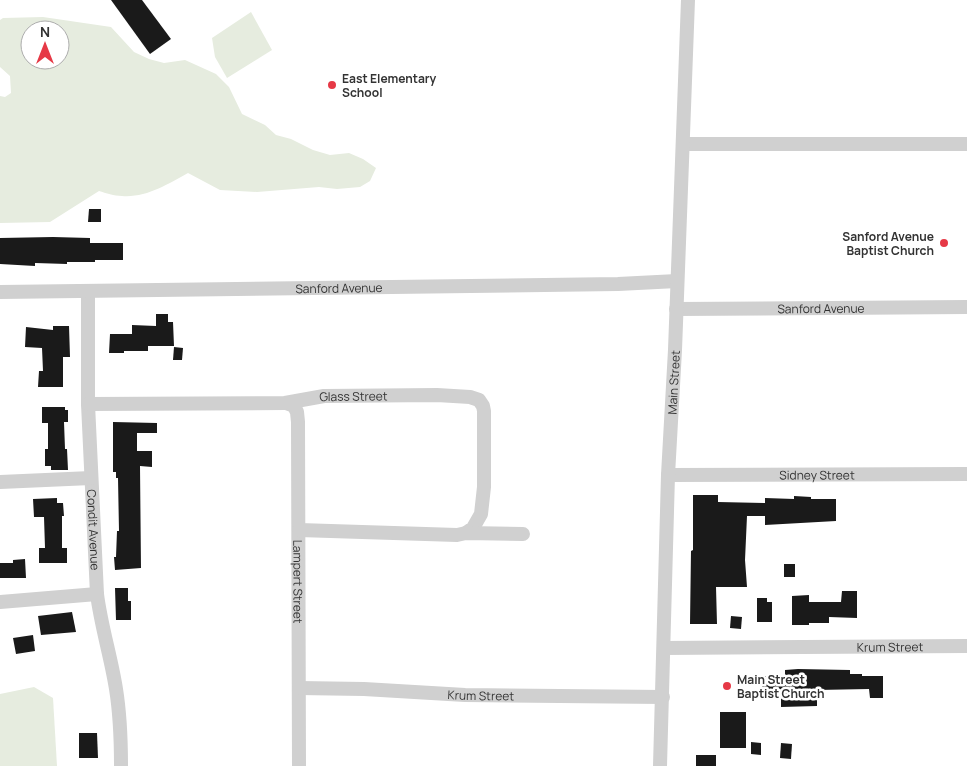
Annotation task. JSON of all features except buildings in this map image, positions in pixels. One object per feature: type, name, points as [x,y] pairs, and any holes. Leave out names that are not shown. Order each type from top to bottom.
[{"type":"street","name":"Main Street","points":[[660,766],[668,475],[688,0]]},
{"type":"street","points":[[683,144],[967,144]]},
{"type":"street","name":"Sanford Avenue","points":[[0,292],[618,284],[677,281]]},
{"type":"street","name":"Condit Avenue","points":[[88,291],[88,404],[97,594],[101,624],[116,687],[121,766]]},
{"type":"street","name":"Sanford Avenue","points":[[676,309],[967,307]]},
{"type":"street","name":"Glass Street","points":[[88,404],[286,403],[324,396],[382,395],[437,395],[470,397],[479,400],[484,411],[484,487],[481,514],[478,521],[466,532]]},
{"type":"street","name":"Lampert Street","points":[[286,403],[294,406],[297,412],[299,766]]},
{"type":"street","name":"Sidney Street","points":[[668,475],[967,474]]},
{"type":"street","points":[[0,482],[91,478]]},
{"type":"street","points":[[299,530],[457,535],[466,532],[523,534]]},
{"type":"street","points":[[0,602],[97,594]]},
{"type":"street","name":"Krum Street","points":[[664,648],[967,646]]},
{"type":"street","name":"Krum Street","points":[[299,688],[364,689],[465,695],[663,698]]},
{"type":"shaded area","points":[[251,12],[272,50],[227,78],[215,57],[212,38]]},
{"type":"shaded area","points":[[43,17],[63,20],[20,20],[20,70],[70,70],[70,21],[111,27],[134,52],[149,59],[164,63],[185,60],[216,74],[229,87],[242,114],[265,125],[276,135],[330,155],[349,153],[363,159],[376,168],[370,181],[360,187],[337,189],[319,187],[257,192],[220,190],[188,173],[173,182],[140,195],[119,196],[99,191],[50,222],[0,223],[0,96],[5,97],[11,93],[10,76],[0,67],[0,20],[3,18]]},
{"type":"shaded area","points":[[34,687],[53,698],[57,766],[0,766],[0,694]]},
{"type":"place","name":"East Elementary School","points":[[332,85]]},
{"type":"place","name":"Sanford Avenue Baptist Church","points":[[944,243]]},
{"type":"place","name":"Main Street Baptist Church","points":[[727,686]]}]
